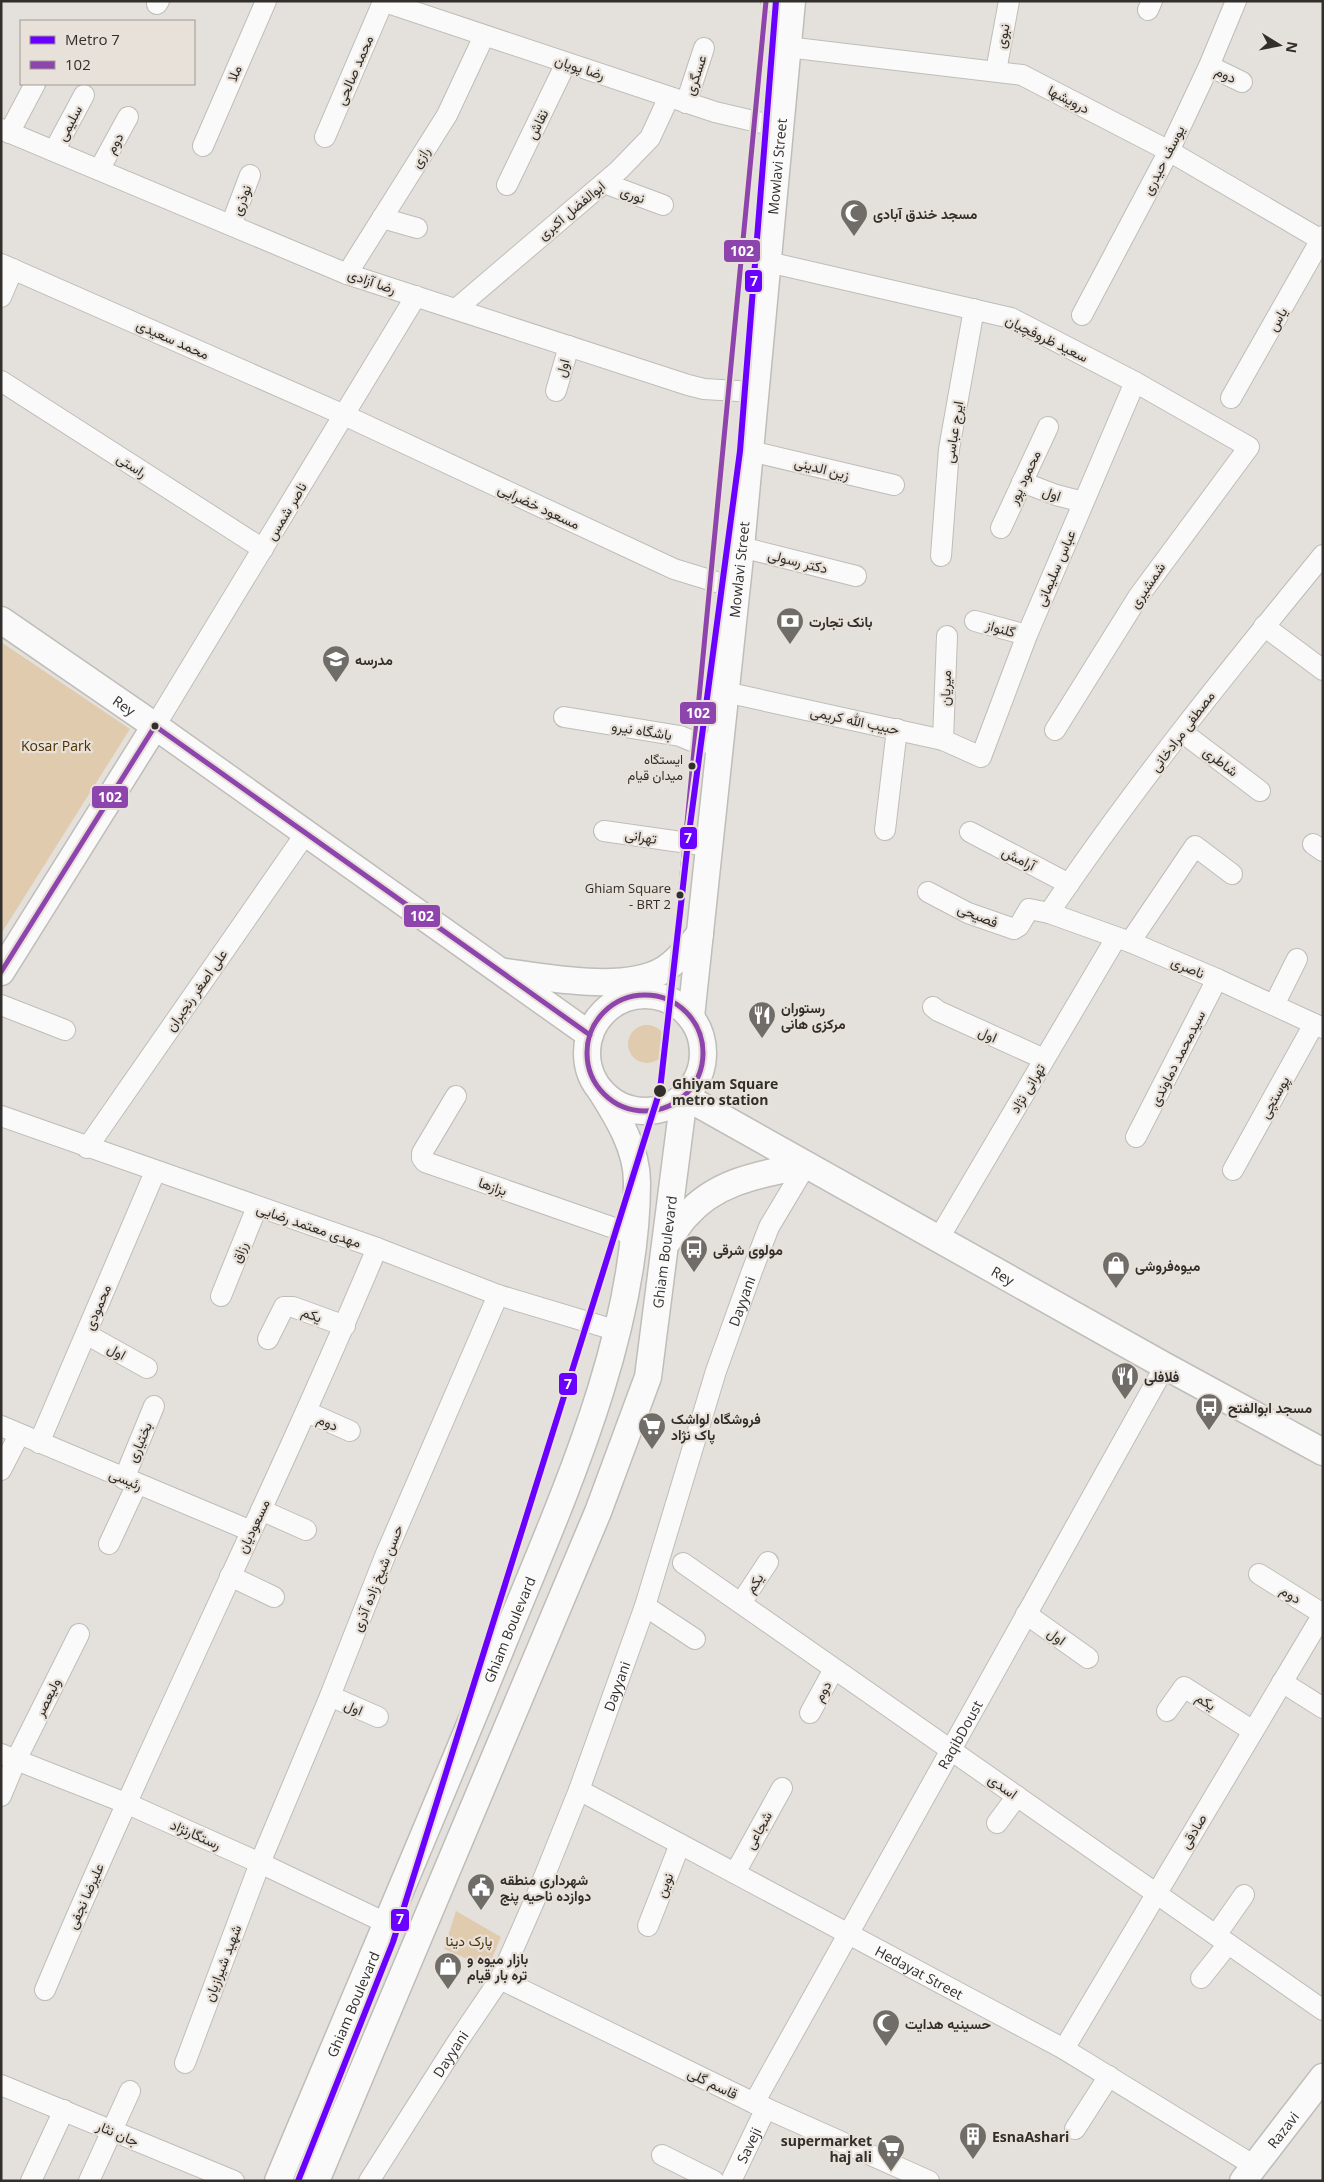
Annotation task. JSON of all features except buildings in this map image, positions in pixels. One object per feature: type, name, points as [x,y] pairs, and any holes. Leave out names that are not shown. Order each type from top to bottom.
[{"type":"main road","name":"Mowlavi Street","points":[[691,1017],[741,547],[768,262],[787,47],[784,4]]},
{"type":"main road","name":"Rey","points":[[1,620],[155,726],[590,1035]]},
{"type":"main road","points":[[1,972],[155,726]]},
{"type":"main road","points":[[500,971],[558,979],[624,981],[663,970],[685,952],[700,934]]},
{"type":"main road","points":[[638,995],[654,996],[670,1000],[682,1007],[691,1017],[700,1032],[704,1049],[702,1067],[695,1083],[684,1096],[669,1107],[651,1112],[632,1110],[615,1103],[601,1091],[591,1074],[587,1054],[590,1035],[598,1020],[608,1008],[622,999],[638,995]]},
{"type":"main road","name":"Ghiam Boulevard","points":[[278,2181],[576,1465],[618,1331],[634,1235],[637,1179],[632,1154],[620,1122],[601,1091]]},
{"type":"main road","name":"Rey","points":[[684,1096],[939,1238],[1319,1454]]},
{"type":"main road","name":"Ghiam Boulevard","points":[[316,2181],[598,1512],[648,1377],[684,1096]]},
{"type":"main road","points":[[634,1235],[653,1232],[662,1236],[666,1244],[686,1215],[716,1191],[756,1175],[806,1165]]},
{"type":"main road","name":"Razavi","points":[[1248,2173],[1322,2078]]},
{"type":"street","name":"ملا","points":[[203,146],[266,1]]},
{"type":"street","name":"نبوی","points":[[996,72],[1009,1]]},
{"type":"street","name":"یوسف حیدری","points":[[1082,315],[1169,151],[1209,66],[1236,1]]},
{"type":"street","name":"رضا پویان","points":[[382,2],[715,112],[779,126]]},
{"type":"street","name":"محمد صالحی","points":[[325,137],[382,2]]},
{"type":"street","name":"رازی","points":[[348,274],[447,115],[484,36]]},
{"type":"street","name":"درویشها","points":[[787,47],[1022,75],[1169,151],[1322,239]]},
{"type":"street","name":"عسگری","points":[[677,100],[704,48]]},
{"type":"street","name":"نقاش","points":[[507,185],[566,63]]},
{"type":"street","name":"دوم","points":[[1209,66],[1242,82]]},
{"type":"street","points":[[5,131],[34,85]]},
{"type":"street","name":"سلیمی","points":[[54,151],[84,95]]},
{"type":"street","name":"ابوالفضل اکبری","points":[[456,309],[604,182],[650,138],[677,100]]},
{"type":"street","name":"دوم","points":[[99,170],[128,117]]},
{"type":"street","name":"رضا آزادی","points":[[5,131],[348,274],[688,385],[704,389],[755,392]]},
{"type":"street","name":"نوذری","points":[[231,225],[250,175]]},
{"type":"street","name":"نوری","points":[[604,182],[663,205]]},
{"type":"street","points":[[382,218],[417,228]]},
{"type":"street","name":"یاس","points":[[1231,398],[1322,239]]},
{"type":"street","name":"سعید ظروفچیان","points":[[768,262],[1011,318],[1135,382],[1249,446]]},
{"type":"street","points":[[1,297],[7,266]]},
{"type":"street","name":"محمد سعیدی","points":[[7,266],[344,415]]},
{"type":"street","name":"ناصر شمس","points":[[155,726],[416,296]]},
{"type":"street","name":"ایرج عباسی","points":[[941,556],[949,449],[974,309]]},
{"type":"street","name":"اول","points":[[556,391],[568,346]]},
{"type":"street","name":"راستی","points":[[1,381],[263,549]]},
{"type":"street","name":"عباس سلیمانی","points":[[981,757],[1027,635],[1135,382]]},
{"type":"street","name":"مسعود خضرایی","points":[[344,415],[674,569],[736,588]]},
{"type":"street","name":"محمود پور","points":[[1001,528],[1048,427]]},
{"type":"street","name":"شمشیری","points":[[1055,730],[1138,597],[1249,446]]},
{"type":"street","name":"زین الدینی","points":[[750,451],[894,485]]},
{"type":"street","name":"اول","points":[[1022,482],[1056,495],[1083,502]]},
{"type":"street","name":"دکتر رسولی","points":[[741,547],[856,576]]},
{"type":"street","name":"مصطفی مرادخانی","points":[[1049,913],[1112,821],[1182,732],[1229,668],[1323,555]]},
{"type":"street","name":"گلنواز","points":[[975,620],[1027,635]]},
{"type":"street","points":[[1264,626],[1323,670]]},
{"type":"street","name":"میریان","points":[[943,740],[947,636]]},
{"type":"street","name":"حبیب الله کریمی","points":[[725,692],[943,740],[981,757]]},
{"type":"street","name":"باشگاه نیرو","points":[[564,717],[680,736],[692,741],[720,744]]},
{"type":"street","points":[[885,830],[896,729]]},
{"type":"street","name":"شاطری","points":[[1182,732],[1260,791]]},
{"type":"street","name":"تهرانی","points":[[604,831],[709,846]]},
{"type":"street","name":"آرامش","points":[[970,832],[1069,884]]},
{"type":"street","name":"علی اصغر رنجبران","points":[[87,1148],[306,833]]},
{"type":"street","name":"تهرانی نژاد","points":[[939,1238],[1044,1059],[1123,940],[1195,846],[1232,874]]},
{"type":"street","name":"فصیحی","points":[[928,892],[968,913],[1014,929],[1019,926],[1029,909],[1049,913]]},
{"type":"street","name":"ناصری","points":[[1049,913],[1123,940],[1218,979],[1319,1026]]},
{"type":"street","points":[[1274,1005],[1297,958]]},
{"type":"street","name":"سیدمحمد دماوندی","points":[[1136,1137],[1218,979]]},
{"type":"street","points":[[1,1005],[65,1030]]},
{"type":"street","name":"اول","points":[[933,1007],[938,1011],[1044,1059]]},
{"type":"street","name":"پوستچی","points":[[1233,1170],[1319,1026]]},
{"type":"street","name":"بزازها","points":[[456,1096],[422,1153],[424,1162],[634,1235]]},
{"type":"street","name":"مهدی معتمد رضایی","points":[[1,1116],[87,1148],[377,1248],[498,1295],[618,1331]]},
{"type":"street","name":"Dayyani","points":[[369,2181],[456,2044],[500,1979],[536,1897],[579,1790],[645,1606],[716,1371],[752,1271],[769,1228],[806,1165]]},
{"type":"street","name":"محمودی","points":[[39,1443],[156,1172]]},
{"type":"street","name":"رزاق","points":[[221,1296],[257,1207]]},
{"type":"street","name":"مسعودیان","points":[[128,1804],[230,1576],[307,1412],[377,1248]]},
{"type":"street","name":"حسن شیخ زاده آذری","points":[[260,1863],[330,1696],[385,1556],[498,1295]]},
{"type":"street","name":"یکم","points":[[268,1339],[284,1307],[292,1307],[345,1326]]},
{"type":"street","name":"اول","points":[[86,1334],[148,1368]]},
{"type":"street","name":"RaqibDoust","points":[[760,2106],[848,1933],[1165,1366]]},
{"type":"street","name":"بختیاری","points":[[109,1544],[154,1406]]},
{"type":"street","name":"دوم","points":[[307,1412],[350,1431]]},
{"type":"street","name":"رئیسی","points":[[1,1426],[251,1531]]},
{"type":"street","points":[[1,1470],[19,1435]]},
{"type":"street","points":[[261,1510],[306,1530]]},
{"type":"street","name":"یکم","points":[[741,1603],[768,1562]]},
{"type":"street","name":"اسدی","points":[[683,1563],[1323,2010]]},
{"type":"street","name":"دوم","points":[[1259,1574],[1323,1614]]},
{"type":"street","points":[[230,1576],[274,1597]]},
{"type":"street","points":[[645,1606],[696,1639]]},
{"type":"street","name":"اول","points":[[1026,1614],[1088,1658]]},
{"type":"street","name":"صادقی","points":[[1064,2049],[1323,1614]]},
{"type":"street","name":"ولیعصر","points":[[1,1796],[9,1757],[79,1634]]},
{"type":"street","name":"دوم","points":[[810,1713],[834,1669]]},
{"type":"street","points":[[1282,1682],[1323,1708]]},
{"type":"street","name":"یکم","points":[[1167,1711],[1184,1687],[1254,1730]]},
{"type":"street","name":"اول","points":[[330,1696],[378,1717]]},
{"type":"street","name":"رستگارنژاد","points":[[9,1757],[128,1804],[260,1863],[386,1923]]},
{"type":"street","name":"شجاعی","points":[[735,1873],[782,1788]]},
{"type":"street","name":"Hedayat Street","points":[[579,1790],[1064,2049],[1109,2076],[1248,2173]]},
{"type":"street","points":[[997,1823],[1016,1796]]},
{"type":"street","name":"علیرضا نجفی","points":[[45,1990],[128,1804]]},
{"type":"street","name":"نوین","points":[[648,1926],[680,1844]]},
{"type":"street","name":"شهید شیرازیان","points":[[184,2063],[260,1863]]},
{"type":"street","points":[[1201,1978],[1244,1896]]},
{"type":"street","name":"قاسم گلی","points":[[500,1979],[902,2175],[928,2181]]},
{"type":"street","points":[[1075,2129],[1109,2076]]},
{"type":"street","name":"جان نثار","points":[[1,2085],[234,2181]]},
{"type":"street","points":[[89,2181],[114,2131],[130,2091]]},
{"type":"street","name":"Saveji","points":[[731,2181],[760,2106]]},
{"type":"street","points":[[30,2181],[64,2110]]},
{"type":"street","points":[[662,2155],[714,2181]]},
{"type":"green space","name":"Kosar Park","points":[[1,642],[130,729],[1,934]]},
{"type":"green space","points":[[647,1025],[654,1026],[660,1031],[665,1037],[665,1051],[660,1057],[654,1062],[647,1063],[640,1062],[634,1057],[629,1051],[628,1044],[629,1037],[634,1031],[640,1026]]},
{"type":"green space","name":"پارک دینا","points":[[456,1911],[501,1937],[488,1968],[444,1949]]},
{"type":"metro line","name":"7","points":[[298,2181],[393,1942],[660,1090],[689,833],[740,451],[776,1]]},
{"type":"transit line","name":"102","points":[[670,1000],[766,1]]},
{"type":"transit line","name":"102","points":[[1,972],[155,726],[590,1035]]},
{"type":"transit line","name":"102","points":[[645,995],[667,1000],[686,1012],[698,1031],[703,1053],[698,1075],[686,1094],[667,1106],[645,1111],[623,1106],[604,1094],[592,1075],[587,1053],[592,1031],[604,1012],[623,1000],[645,995]]},
{"type":"place","name":"مسجد خندق آبادی","points":[[854,237]]},
{"type":"place","name":"بانک تجارت","points":[[790,645]]},
{"type":"place","name":"مدرسه","points":[[336,683]]},
{"type":"place","name":"ایستگاه میدان قیام","points":[[692,766]]},
{"type":"place","name":"Ghiam Square - BRT 2","points":[[680,895]]},
{"type":"place","name":"رستوران مرکزی هانی","points":[[762,1039]]},
{"type":"place","name":"Ghiyam Square metro station","points":[[660,1091]]},
{"type":"place","name":"مولوی شرقی","points":[[694,1273]]},
{"type":"place","name":"میوه‌فروشی","points":[[1116,1289]]},
{"type":"place","name":"فلافلی","points":[[1125,1400]]},
{"type":"place","name":"مسجد ابوالفتح","points":[[1209,1431]]},
{"type":"place","name":"فروشگاه لواشک پاک نژاد","points":[[652,1450]]},
{"type":"place","name":"شهرداری منطقه دوازده ناحیه پنج","points":[[481,1911]]},
{"type":"place","name":"بازار میوه و تره بار قیام","points":[[448,1990]]},
{"type":"place","name":"حسینیه هدایت","points":[[886,2047]]},
{"type":"place","name":"EsnaAshari","points":[[973,2160]]},
{"type":"place","name":"supermarket haj ali","points":[[891,2172]]}]
